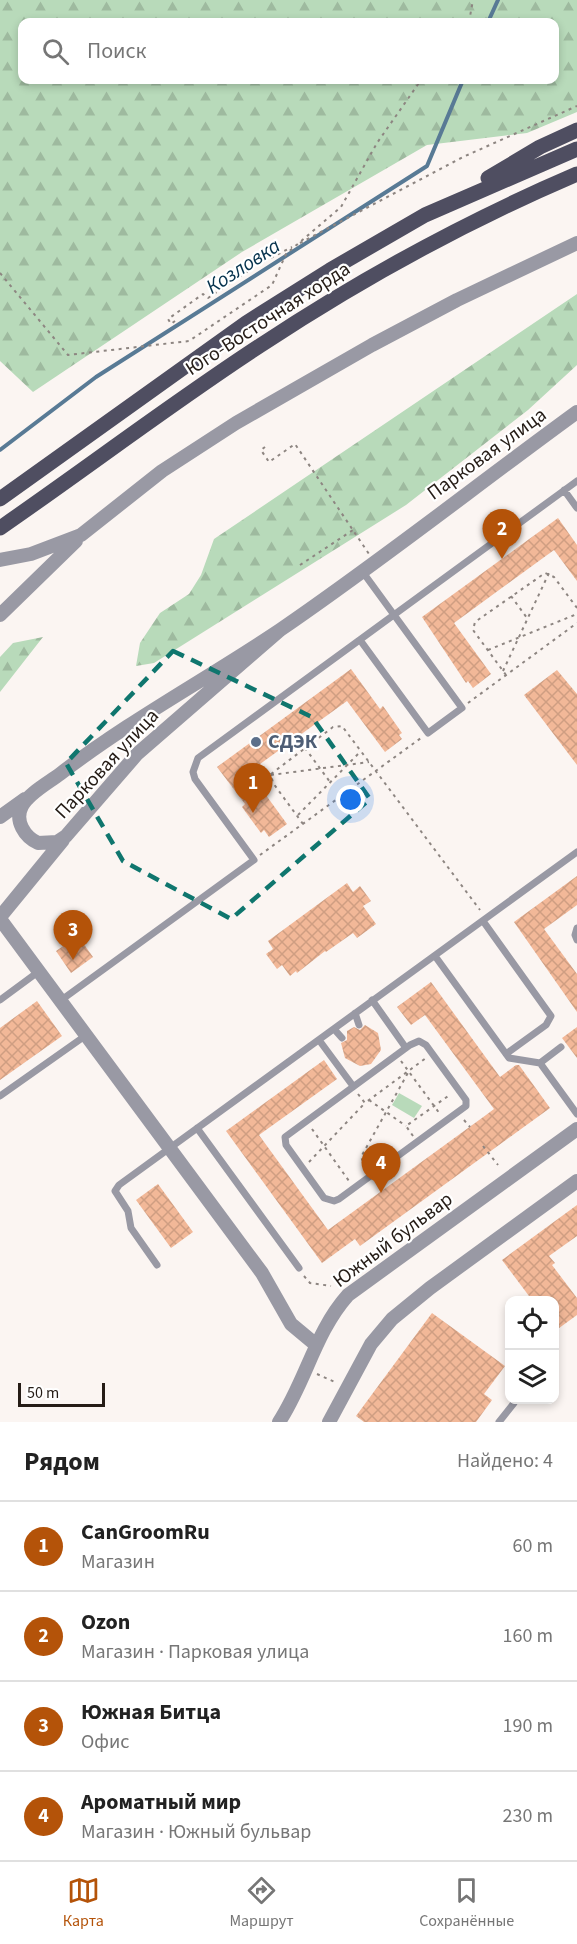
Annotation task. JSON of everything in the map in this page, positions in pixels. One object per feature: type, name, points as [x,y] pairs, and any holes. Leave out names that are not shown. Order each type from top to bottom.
[{"type":"main road","points":[[426,216],[540,147],[577,130]]},
{"type":"main road","name":"Юго-Восточная хорда","points":[[0,499],[246,323],[330,270],[426,216],[577,148]]},
{"type":"main road","name":"Юго-Восточная хорда","points":[[0,528],[260,345],[347,291],[457,230],[577,174]]},
{"type":"street","points":[[0,615],[81,535],[162,471],[302,385],[457,300],[577,243]]},
{"type":"street","name":"Парковая улица","points":[[280,630],[151,741],[115,778],[66,836],[57,842],[38,843],[23,830],[20,819],[22,807],[32,795],[122,730],[280,630],[576,414]]},
{"type":"street","points":[[0,560],[31,554],[81,535]]},
{"type":"street","points":[[0,817],[32,795]]},
{"type":"street","points":[[66,836],[0,918],[151,1126],[170,1148],[262,1273],[285,1316],[315,1344]]},
{"type":"street","name":"Южный бульвар","points":[[279,1422],[291,1403],[315,1344],[338,1306],[348,1296],[577,1129]]},
{"type":"street","points":[[329,1422],[371,1344],[392,1319],[430,1288],[577,1181]]},
{"type":"lane","points":[[60,1001],[254,860],[195,779],[194,765],[198,758],[577,481]]},
{"type":"lane","points":[[564,490],[577,508]]},
{"type":"lane","points":[[360,640],[428,733],[462,708],[362,570]]},
{"type":"lane","points":[[157,1265],[132,1228],[128,1212],[115,1191],[118,1185],[577,852]]},
{"type":"lane","points":[[485,919],[551,1016],[546,1025],[506,1054]]},
{"type":"lane","points":[[577,928],[575,935],[577,940]]},
{"type":"lane","points":[[435,956],[508,1058],[540,1063],[577,1114]]},
{"type":"lane","points":[[0,1000],[38,972]]},
{"type":"lane","points":[[372,1000],[406,1048]]},
{"type":"lane","points":[[355,1013],[359,1025]]},
{"type":"lane","points":[[334,1029],[342,1038]]},
{"type":"lane","points":[[0,1096],[85,1036]]},
{"type":"lane","points":[[319,1040],[353,1086]]},
{"type":"lane","points":[[419,1041],[432,1054],[466,1100],[466,1106],[339,1199],[329,1200],[303,1169],[285,1141],[288,1134],[406,1048],[419,1041]]},
{"type":"lane","points":[[540,1063],[561,1047]]},
{"type":"lane","points":[[197,1128],[299,1268]]},
{"type":"lane","points":[[499,1422],[513,1404]]},
{"type":"path","points":[[470,18],[473,0]]},
{"type":"path","points":[[0,273],[68,355],[189,341],[272,285],[286,254],[341,207],[377,143],[418,84]]},
{"type":"path","points":[[175,321],[171,324],[168,319],[203,294],[208,298],[257,266],[463,157],[577,106]]},
{"type":"path","points":[[265,447],[261,450],[269,462],[295,444],[369,554]]},
{"type":"path","points":[[300,565],[353,530]]},
{"type":"path","points":[[503,671],[549,573]]},
{"type":"path","points":[[506,675],[473,630],[473,626],[542,574],[549,573],[554,576],[577,608]]},
{"type":"path","points":[[511,596],[527,619]]},
{"type":"path","points":[[488,650],[577,614]]},
{"type":"path","points":[[462,708],[577,623]]},
{"type":"path","points":[[271,776],[305,747],[338,725],[345,729],[485,919]]},
{"type":"path","points":[[254,860],[428,733]]},
{"type":"path","points":[[305,747],[330,782]]},
{"type":"path","points":[[297,816],[361,751]]},
{"type":"path","points":[[271,776],[369,762]]},
{"type":"path","points":[[271,776],[273,783],[303,824]]},
{"type":"path","points":[[303,1169],[365,1103],[432,1054]]},
{"type":"path","points":[[397,1055],[446,1122]]},
{"type":"path","points":[[371,1175],[361,1157],[409,1071]]},
{"type":"path","points":[[353,1086],[365,1103]]},
{"type":"path","points":[[406,1126],[458,1089]]},
{"type":"path","points":[[369,1100],[406,1126],[418,1142]]},
{"type":"path","points":[[305,1121],[354,1188]]},
{"type":"path","points":[[483,1146],[498,1165]]},
{"type":"path","points":[[299,1268],[310,1283],[331,1286]]},
{"type":"path","points":[[306,1370],[347,1387]]},
{"type":"highlighted area","points":[[173,651],[312,717],[370,799],[231,919],[123,861],[66,763]]},
{"type":"green space","points":[[0,0],[577,0],[577,112],[527,133],[427,145],[242,252],[33,392],[0,361]]},
{"type":"green space","points":[[577,294],[577,365],[528,410],[406,505],[154,663],[136,666],[140,643],[160,613],[189,594],[201,575],[214,539]]},
{"type":"green space","points":[[43,637],[0,692],[0,657],[13,643]]},
{"type":"green space","points":[[399,1093],[422,1106],[414,1118],[392,1105]]},
{"type":"building","points":[[558,518],[577,545],[577,581],[554,550],[454,623],[491,674],[473,688],[468,681],[466,683],[422,617]]},
{"type":"building","points":[[351,669],[380,709],[383,706],[402,733],[399,735],[402,739],[385,752],[347,701],[249,772],[287,824],[269,837],[264,830],[261,833],[242,807],[245,804],[217,767]]},
{"type":"building","points":[[557,670],[577,694],[577,765],[524,695]]},
{"type":"building","points":[[577,876],[577,905],[544,929],[577,974],[577,1012],[514,922]]},
{"type":"building","points":[[347,883],[353,892],[360,886],[371,901],[363,906],[376,924],[357,938],[353,933],[297,973],[296,971],[290,976],[282,965],[277,969],[266,954],[273,949],[268,941]]},
{"type":"building","points":[[78,936],[93,957],[71,973],[56,951]]},
{"type":"building","points":[[431,982],[500,1077],[519,1065],[550,1108],[360,1246],[355,1239],[322,1263],[226,1131],[324,1060],[337,1079],[259,1135],[328,1230],[494,1109],[425,1015],[411,1025],[397,1007]]},
{"type":"building","points":[[37,1001],[62,1036],[0,1080],[0,1028]]},
{"type":"building","points":[[365,1025],[378,1033],[381,1050],[371,1064],[360,1066],[345,1058],[341,1043],[347,1040],[347,1031],[354,1027],[360,1030]]},
{"type":"building","points":[[577,1027],[577,1058],[562,1038]]},
{"type":"building","points":[[158,1184],[193,1232],[171,1248],[136,1200]]},
{"type":"building","points":[[577,1205],[577,1236],[549,1256],[555,1263],[552,1265],[577,1298],[577,1315],[559,1328],[559,1296],[529,1296],[502,1260]]},
{"type":"building","points":[[432,1313],[505,1366],[484,1394],[492,1400],[476,1422],[364,1422],[356,1416]]},
{"type":"waterway","name":"Козловка","points":[[490,18],[498,0]]},
{"type":"waterway","name":"Козловка","points":[[0,450],[96,377],[427,166],[461,84]]},
{"type":"place","name":"Ozon","points":[[502,559]]},
{"type":"place","name":"СДЭК","points":[[256,742]]},
{"type":"place","name":"CanGroomRu","points":[[253,813]]},
{"type":"place","name":"Южная Битца","points":[[73,960]]},
{"type":"place","name":"Ароматный мир","points":[[381,1193]]}]
